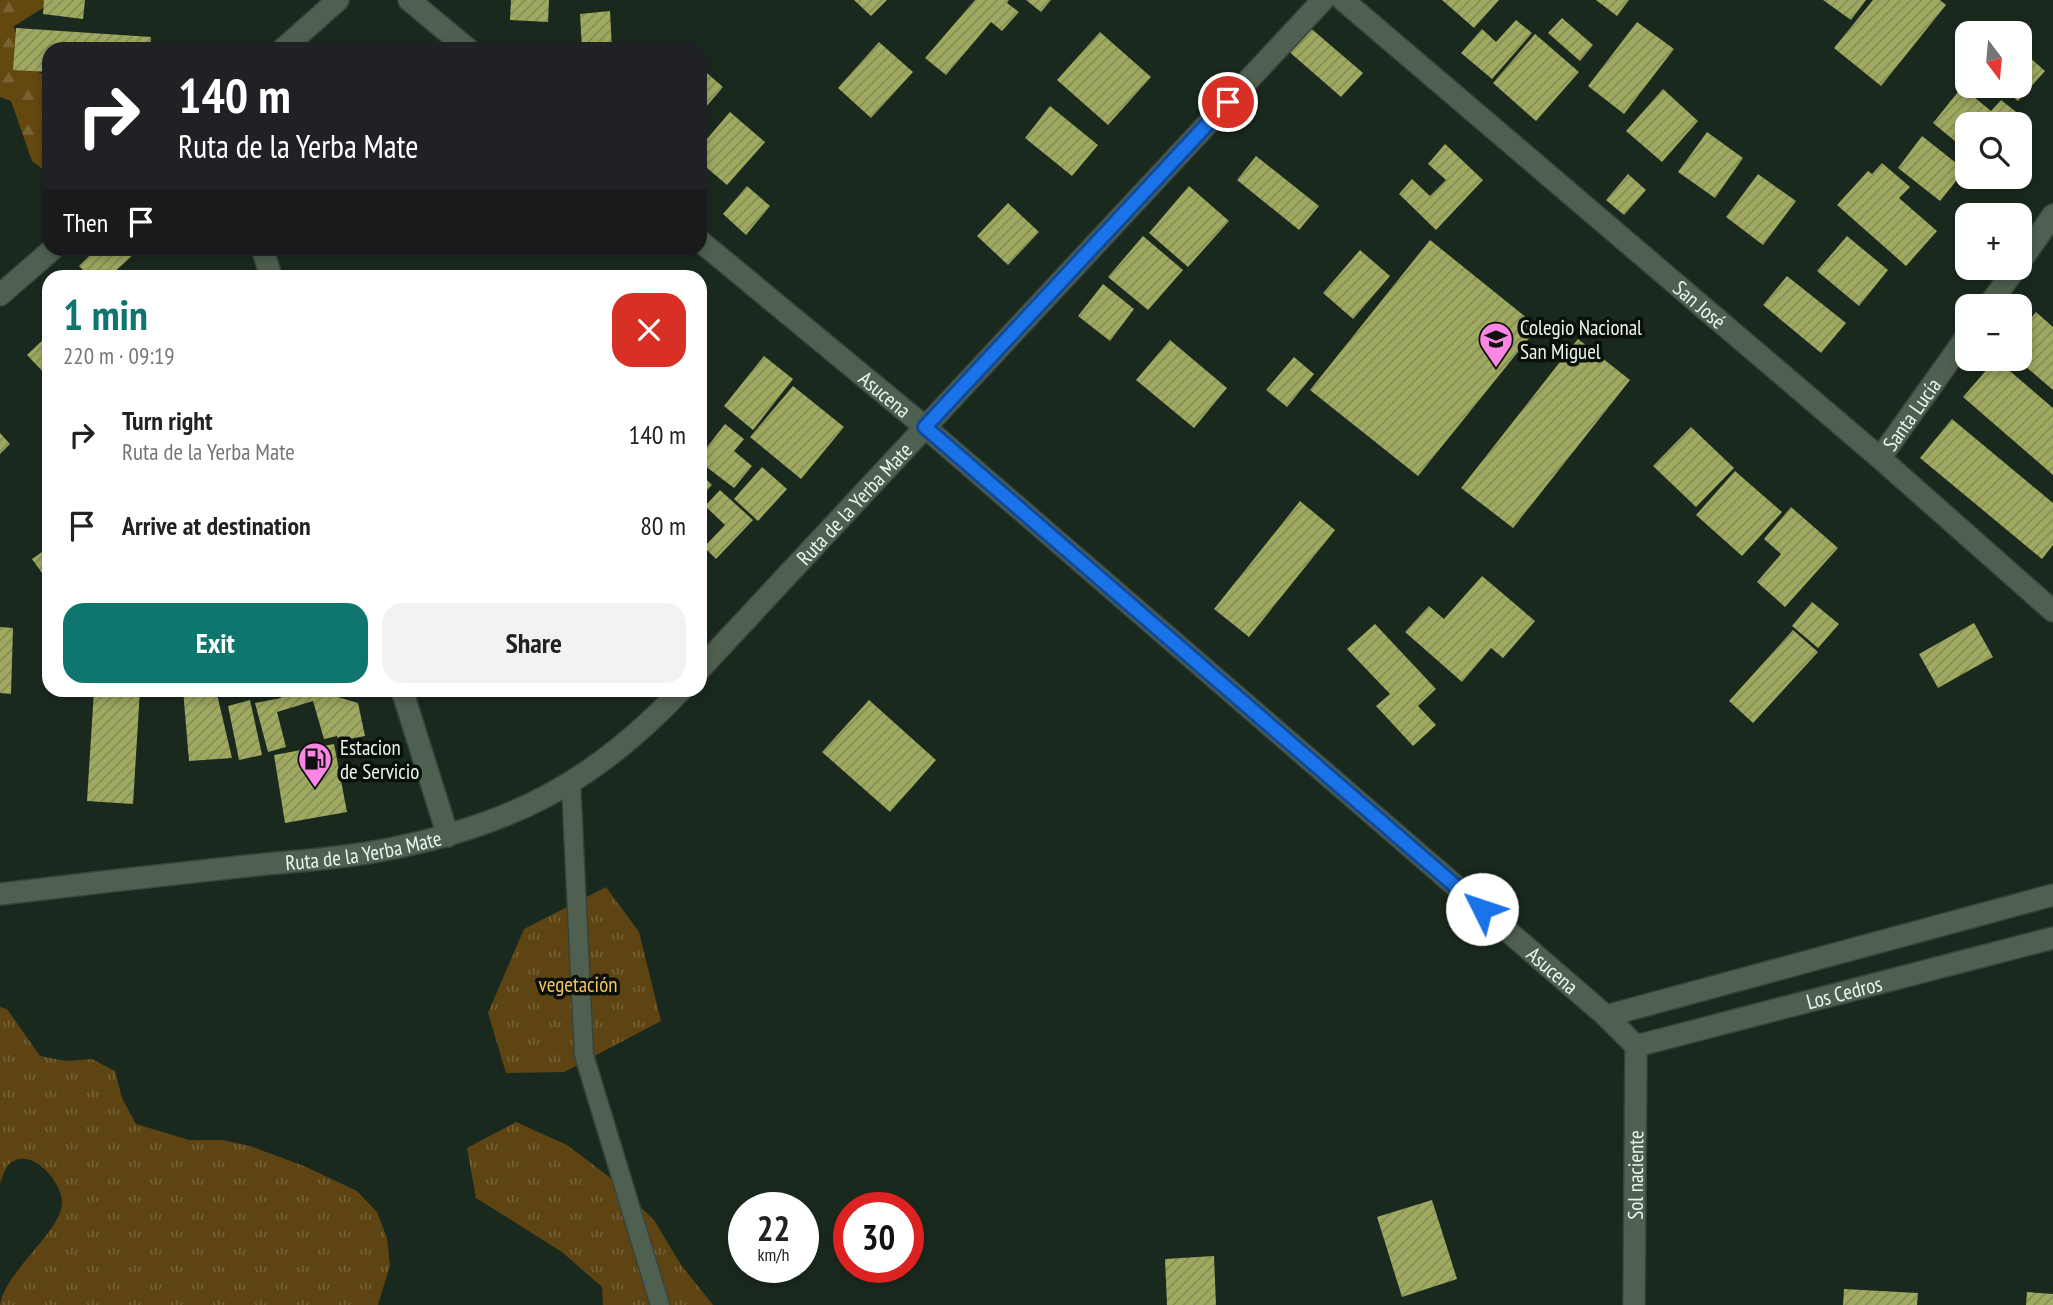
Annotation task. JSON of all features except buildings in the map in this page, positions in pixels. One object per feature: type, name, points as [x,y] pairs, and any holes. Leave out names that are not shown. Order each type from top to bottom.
[{"type":"street","points":[[291,42],[338,0]]},
{"type":"street","points":[[409,0],[460,42]]},
{"type":"street","name":"Ruta de la Yerba Mate","points":[[707,661],[1323,0]]},
{"type":"street","name":"San José","points":[[1343,0],[1880,458],[2053,611]]},
{"type":"street","points":[[2032,245],[2053,215]]},
{"type":"street","name":"Asucena","points":[[707,247],[925,427],[1605,1016],[1636,1046]]},
{"type":"street","points":[[0,295],[45,256]]},
{"type":"street","name":"Santa Lucía","points":[[1880,458],[1955,353]]},
{"type":"street","points":[[404,697],[448,836]]},
{"type":"street","name":"Ruta de la Yerba Mate","points":[[0,894],[382,851],[448,836],[530,806],[571,784],[607,760],[651,722],[674,697]]},
{"type":"street","points":[[1605,1016],[2053,895]]},
{"type":"street","name":"Los Cedros","points":[[1636,1046],[2053,938]]},
{"type":"street","name":"Sol naciente","points":[[1634,1305],[1636,1046]]},
{"type":"lane","points":[[571,784],[584,1055],[660,1305]]},
{"type":"green space","points":[[0,0],[49,0],[48,5],[14,26],[24,58],[33,69],[42,74],[42,169],[32,161],[11,101],[0,97]]},
{"type":"green space","name":"vegetación","points":[[606,887],[639,932],[661,1021],[564,1072],[506,1073],[488,1013],[524,929]]},
{"type":"green space","points":[[0,1007],[7,1009],[40,1056],[66,1061],[92,1059],[115,1071],[122,1098],[136,1124],[189,1140],[222,1140],[250,1146],[304,1166],[357,1191],[377,1212],[387,1238],[390,1265],[378,1305],[0,1305],[13,1277],[54,1224],[62,1200],[60,1191],[49,1174],[26,1159],[17,1159],[9,1164],[0,1184]]},
{"type":"green space","points":[[516,1122],[567,1145],[612,1179],[654,1220],[681,1265],[713,1305],[603,1305],[602,1287],[562,1252],[476,1198],[467,1148]]},
{"type":"place","name":"Colegio Nacional San Miguel","points":[[1496,369]]},
{"type":"place","name":"Estacion de Servicio","points":[[315,789]]},
{"type":"route","points":[[1228,102],[925,427],[1482,909]]}]
